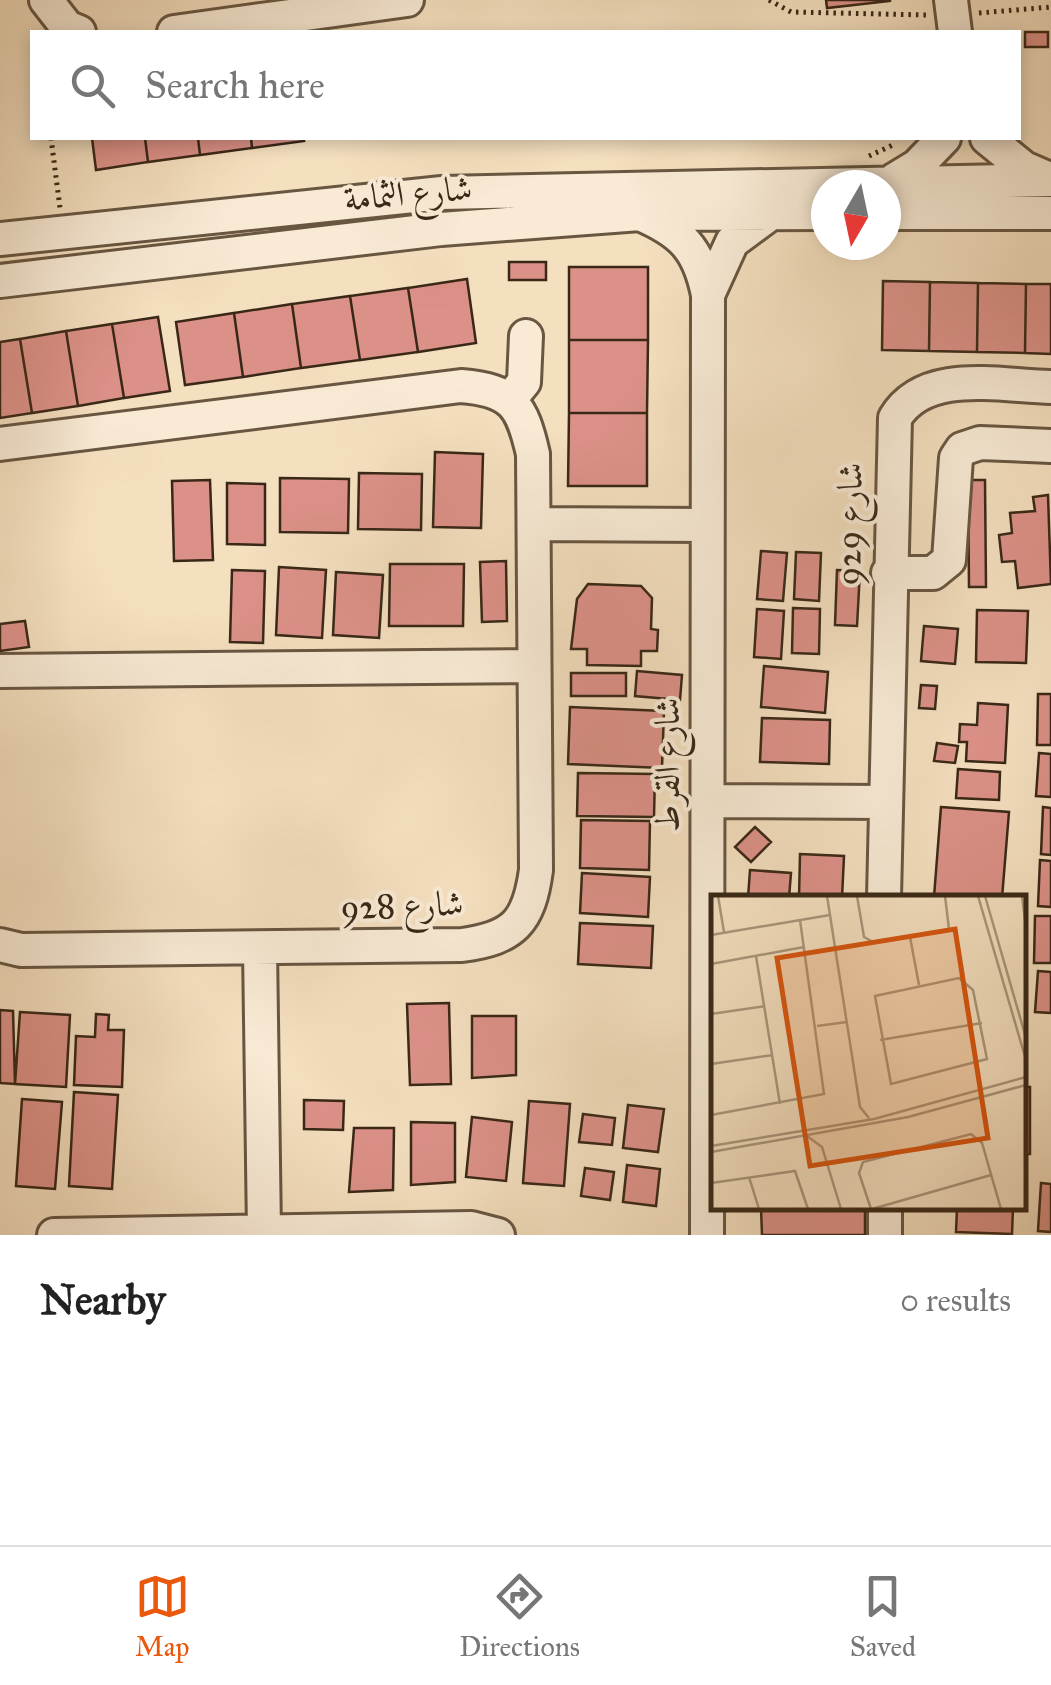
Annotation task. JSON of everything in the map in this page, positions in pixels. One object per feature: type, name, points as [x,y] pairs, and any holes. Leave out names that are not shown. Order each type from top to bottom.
[{"type":"street","points":[[46,0],[67,27],[74,30]]},
{"type":"street","points":[[189,30],[407,0]]},
{"type":"street","points":[[901,176],[917,166],[942,140]]},
{"type":"street","points":[[990,140],[1024,168],[1051,180]]},
{"type":"street","name":"شارع الثمامة","points":[[901,180],[1051,180]]},
{"type":"street","name":"شارع الثمامة","points":[[0,239],[442,193],[811,182]]},
{"type":"street","points":[[901,213],[1051,213]]},
{"type":"street","name":"شارع الثمامة","points":[[0,281],[358,237],[640,214],[811,214]]},
{"type":"street","name":"شارع القرط","points":[[640,214],[672,228],[693,245],[708,295],[706,1235]]},
{"type":"street","name":"شارع القرط","points":[[708,295],[732,242],[770,214]]},
{"type":"street","points":[[0,254],[43,246],[74,229]]},
{"type":"street","points":[[0,444],[461,386],[489,388],[510,399],[524,382],[526,336]]},
{"type":"street","name":"شارع 929","points":[[884,895],[891,436],[904,402],[921,390],[944,385],[1051,386]]},
{"type":"street","name":"شارع 928","points":[[0,945],[22,950],[462,945],[492,941],[520,924],[532,900],[536,870],[536,524],[534,454],[525,420],[510,399]]},
{"type":"street","points":[[888,573],[934,573],[949,560],[956,458],[962,448],[980,443],[1051,446]]},
{"type":"street","points":[[536,524],[706,525]]},
{"type":"street","points":[[0,671],[534,666]]},
{"type":"street","points":[[707,801],[883,802]]},
{"type":"street","points":[[260,948],[264,1232]]},
{"type":"street","points":[[54,1235],[471,1228],[498,1235]]},
{"type":"path","points":[[769,0],[791,12],[953,16],[1051,7]]},
{"type":"path","points":[[52,140],[74,229]]},
{"type":"building","points":[[826,0],[890,0],[890,1],[827,8]]},
{"type":"building","points":[[1025,32],[1048,32],[1048,47],[1025,47]]},
{"type":"building","points":[[92,140],[145,140],[148,162],[96,170]]},
{"type":"building","points":[[145,140],[198,140],[200,155],[148,162]]},
{"type":"building","points":[[198,140],[251,140],[252,148],[200,155]]},
{"type":"building","points":[[251,140],[304,141],[252,148]]},
{"type":"building","points":[[509,262],[546,262],[546,280],[509,280]]},
{"type":"building","points":[[569,267],[648,267],[648,340],[569,340]]},
{"type":"building","points":[[467,279],[476,343],[418,352],[408,288]]},
{"type":"building","points":[[883,281],[930,282],[929,351],[882,350]]},
{"type":"building","points":[[930,282],[978,283],[977,352],[929,351]]},
{"type":"building","points":[[978,283],[1026,284],[1025,353],[977,352]]},
{"type":"building","points":[[1026,284],[1051,284],[1051,354],[1025,353]]},
{"type":"building","points":[[408,288],[418,352],[360,360],[350,296]]},
{"type":"building","points":[[350,296],[360,360],[301,368],[292,304]]},
{"type":"building","points":[[292,304],[301,368],[243,377],[234,313]]},
{"type":"building","points":[[234,313],[243,377],[185,385],[176,322]]},
{"type":"building","points":[[158,317],[170,391],[124,398],[112,324]]},
{"type":"building","points":[[112,324],[124,398],[78,406],[66,331]]},
{"type":"building","points":[[66,331],[78,406],[32,413],[20,339]]},
{"type":"building","points":[[20,339],[32,413],[0,418],[0,342]]},
{"type":"building","points":[[569,340],[648,340],[647,413],[569,413]]},
{"type":"building","points":[[569,413],[647,413],[647,486],[568,486]]},
{"type":"building","points":[[435,452],[483,454],[481,528],[433,527]]},
{"type":"building","points":[[359,473],[422,474],[421,530],[358,529]]},
{"type":"building","points":[[280,478],[349,479],[348,533],[280,532]]},
{"type":"building","points":[[210,480],[213,560],[174,561],[172,481]]},
{"type":"building","points":[[968,480],[985,480],[986,587],[969,587]]},
{"type":"building","points":[[227,483],[265,484],[265,545],[227,544]]},
{"type":"building","points":[[1048,495],[1051,584],[1018,588],[1015,561],[1002,562],[999,535],[1012,533],[1010,513],[1035,511],[1033,497]]},
{"type":"building","points":[[761,551],[787,553],[783,601],[757,599]]},
{"type":"building","points":[[796,552],[821,553],[819,601],[794,599]]},
{"type":"building","points":[[506,561],[507,621],[482,622],[480,562]]},
{"type":"building","points":[[390,564],[464,564],[463,626],[389,626]]},
{"type":"building","points":[[279,567],[326,570],[322,638],[276,635]]},
{"type":"building","points":[[232,570],[265,571],[263,643],[230,642]]},
{"type":"building","points":[[837,570],[860,571],[857,626],[835,625]]},
{"type":"building","points":[[336,572],[383,575],[379,638],[333,635]]},
{"type":"building","points":[[588,584],[641,586],[652,598],[651,629],[658,630],[657,651],[641,651],[641,666],[587,665],[587,649],[571,649],[577,599]]},
{"type":"building","points":[[793,608],[820,609],[819,654],[792,653]]},
{"type":"building","points":[[757,609],[784,611],[781,659],[754,657]]},
{"type":"building","points":[[977,610],[1028,611],[1026,663],[976,662]]},
{"type":"building","points":[[25,621],[29,647],[0,651],[0,624]]},
{"type":"building","points":[[924,626],[958,629],[955,664],[921,661]]},
{"type":"building","points":[[764,666],[828,672],[825,713],[761,707]]},
{"type":"building","points":[[637,671],[682,675],[680,700],[635,696]]},
{"type":"building","points":[[571,673],[626,673],[626,696],[571,696]]},
{"type":"building","points":[[921,685],[937,686],[935,709],[919,708]]},
{"type":"building","points":[[1038,694],[1051,694],[1051,745],[1037,745]]},
{"type":"building","points":[[978,703],[1008,705],[1005,763],[966,761],[967,742],[959,742],[960,724],[977,725]]},
{"type":"building","points":[[570,707],[664,711],[662,768],[568,764]]},
{"type":"building","points":[[762,718],[830,720],[829,764],[760,762]]},
{"type":"building","points":[[937,743],[958,746],[955,763],[934,761]]},
{"type":"building","points":[[1039,753],[1051,754],[1051,797],[1036,796]]},
{"type":"building","points":[[958,769],[1000,772],[999,800],[956,798]]},
{"type":"building","points":[[578,773],[655,774],[654,817],[577,816]]},
{"type":"building","points":[[941,807],[1009,812],[1002,895],[934,895]]},
{"type":"building","points":[[1043,807],[1051,808],[1051,855],[1041,854]]},
{"type":"building","points":[[581,820],[650,821],[649,870],[580,868]]},
{"type":"building","points":[[755,827],[771,842],[751,862],[735,847]]},
{"type":"building","points":[[800,854],[844,856],[842,895],[799,895]]},
{"type":"building","points":[[1040,860],[1051,861],[1051,907],[1038,906]]},
{"type":"building","points":[[750,870],[791,873],[789,895],[748,895]]},
{"type":"building","points":[[582,873],[650,877],[648,917],[580,913]]},
{"type":"building","points":[[1035,916],[1051,916],[1051,963],[1034,963]]},
{"type":"building","points":[[580,923],[653,926],[651,968],[578,964]]},
{"type":"building","points":[[1038,971],[1051,972],[1051,1013],[1035,1012]]},
{"type":"building","points":[[449,1003],[451,1084],[410,1085],[407,1004]]},
{"type":"building","points":[[0,1010],[13,1011],[15,1084],[0,1083]]},
{"type":"building","points":[[20,1012],[70,1015],[66,1087],[15,1084]]},
{"type":"building","points":[[96,1014],[109,1015],[108,1030],[124,1030],[122,1087],[74,1085],[76,1036],[95,1037]]},
{"type":"building","points":[[472,1016],[516,1016],[516,1075],[472,1078]]},
{"type":"building","points":[[1026,1087],[1030,1087],[1030,1154],[1026,1154]]},
{"type":"building","points":[[74,1092],[118,1095],[112,1189],[69,1186]]},
{"type":"building","points":[[22,1099],[62,1102],[55,1189],[16,1186]]},
{"type":"building","points":[[304,1100],[344,1101],[343,1130],[304,1129]]},
{"type":"building","points":[[529,1101],[570,1104],[564,1186],[523,1183]]},
{"type":"building","points":[[628,1105],[664,1109],[658,1152],[623,1148]]},
{"type":"building","points":[[583,1114],[615,1118],[612,1145],[579,1142]]},
{"type":"building","points":[[472,1117],[512,1122],[506,1181],[466,1177]]},
{"type":"building","points":[[411,1122],[455,1123],[455,1182],[411,1185]]},
{"type":"building","points":[[354,1128],[394,1128],[393,1190],[349,1192]]},
{"type":"building","points":[[627,1165],[660,1169],[656,1206],[623,1202]]},
{"type":"building","points":[[585,1168],[614,1172],[610,1200],[581,1196]]},
{"type":"building","points":[[1041,1183],[1051,1184],[1051,1232],[1038,1231]]},
{"type":"building","points":[[761,1210],[865,1210],[865,1235],[762,1235]]},
{"type":"building","points":[[957,1210],[1013,1210],[1012,1234],[956,1232]]}]
